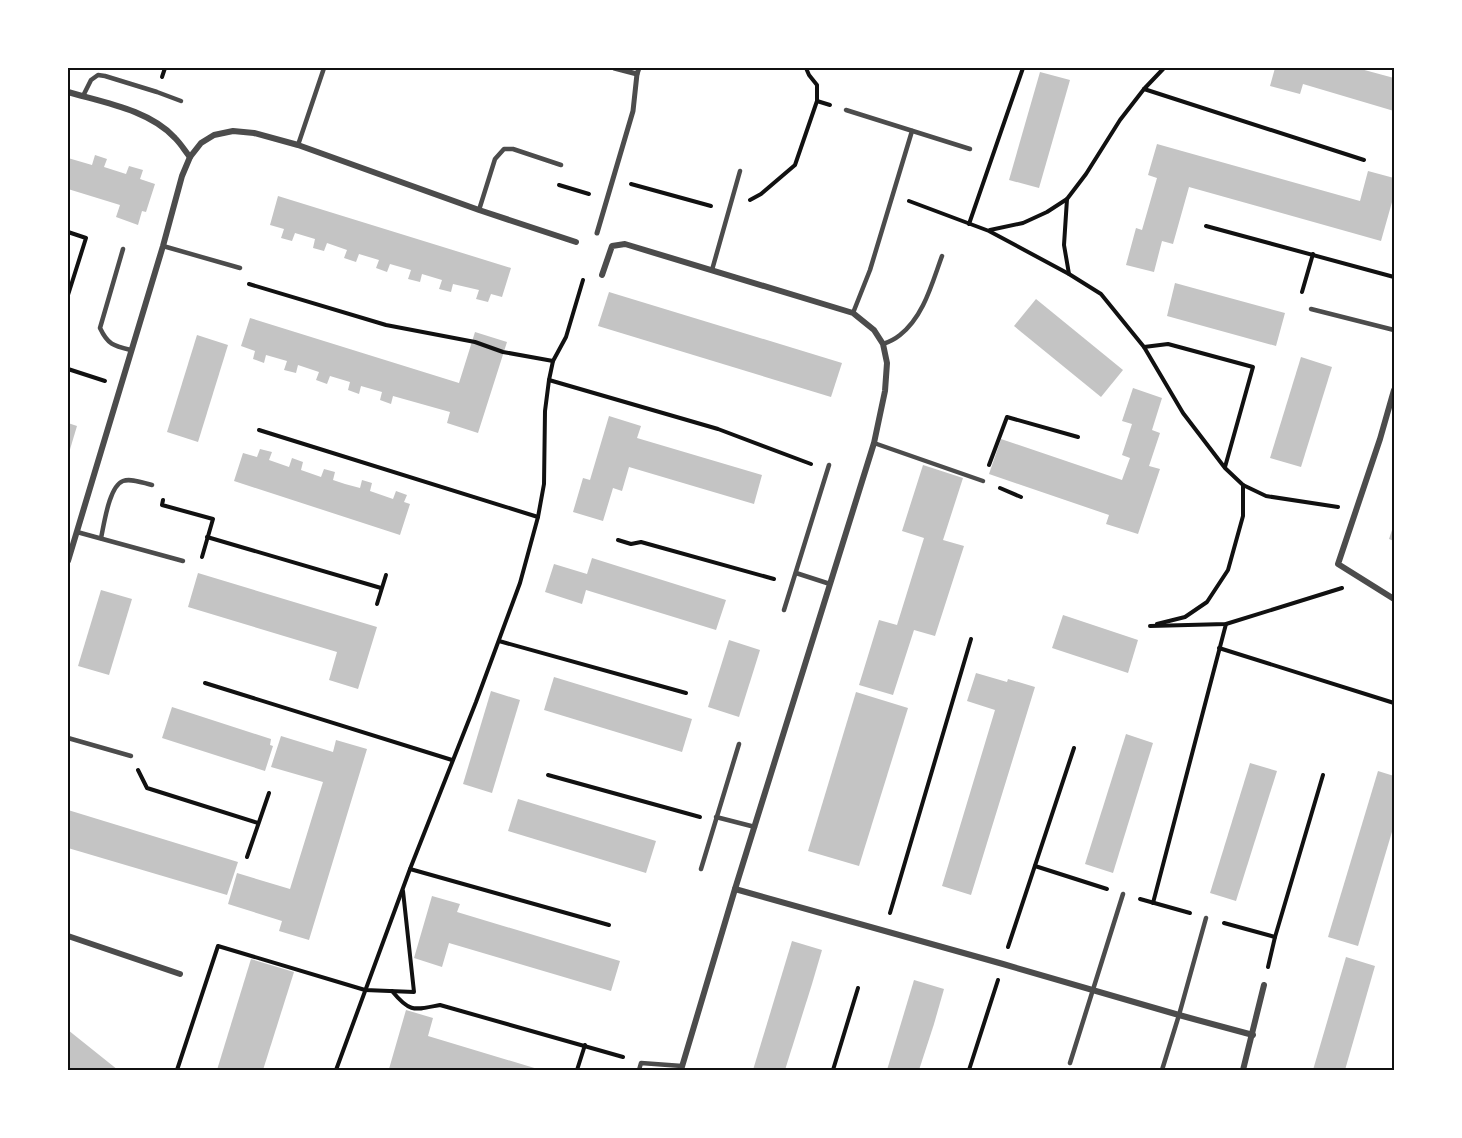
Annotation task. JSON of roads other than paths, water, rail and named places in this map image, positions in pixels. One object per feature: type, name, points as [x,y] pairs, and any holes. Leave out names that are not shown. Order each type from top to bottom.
[{"type":"street","points":[[614,68],[637,74]]},
{"type":"street","points":[[597,234],[633,111],[639,68]]},
{"type":"street","points":[[68,92],[139,113],[174,137],[189,157]]},
{"type":"street","points":[[68,561],[182,176],[189,157],[201,143],[214,135],[233,130],[254,133],[576,242]]},
{"type":"street","points":[[602,275],[612,246],[625,244],[853,313],[874,330],[884,344],[887,363],[885,391],[874,443],[735,889],[682,1068]]},
{"type":"street","points":[[1395,390],[1338,564],[1395,599]]},
{"type":"street","points":[[735,889],[1253,1035]]},
{"type":"street","points":[[68,936],[180,974]]},
{"type":"street","points":[[1244,1071],[1264,986]]},
{"type":"lane","points":[[298,146],[324,68]]},
{"type":"lane","points":[[83,96],[91,80],[98,75],[182,101]]},
{"type":"lane","points":[[846,110],[970,149]]},
{"type":"lane","points":[[853,313],[870,270],[912,131]]},
{"type":"lane","points":[[479,210],[495,159],[504,149],[513,149],[561,165]]},
{"type":"lane","points":[[712,270],[740,171]]},
{"type":"lane","points":[[163,246],[240,268]]},
{"type":"lane","points":[[123,249],[100,328],[105,338],[113,345],[130,351]]},
{"type":"lane","points":[[884,344],[898,337],[908,328],[923,308],[942,256]]},
{"type":"lane","points":[[1311,309],[1395,330]]},
{"type":"lane","points":[[874,443],[983,481]]},
{"type":"lane","points":[[784,610],[829,465]]},
{"type":"lane","points":[[101,538],[111,496],[117,485],[131,480],[152,485]]},
{"type":"lane","points":[[77,532],[183,561]]},
{"type":"lane","points":[[796,573],[830,584]]},
{"type":"lane","points":[[68,738],[131,756]]},
{"type":"lane","points":[[700,868],[739,744]]},
{"type":"lane","points":[[716,819],[755,827]]},
{"type":"lane","points":[[1070,1063],[1123,894]]},
{"type":"lane","points":[[1162,1071],[1206,918]]},
{"type":"lane","points":[[639,1071],[641,1063],[682,1068]]}]
